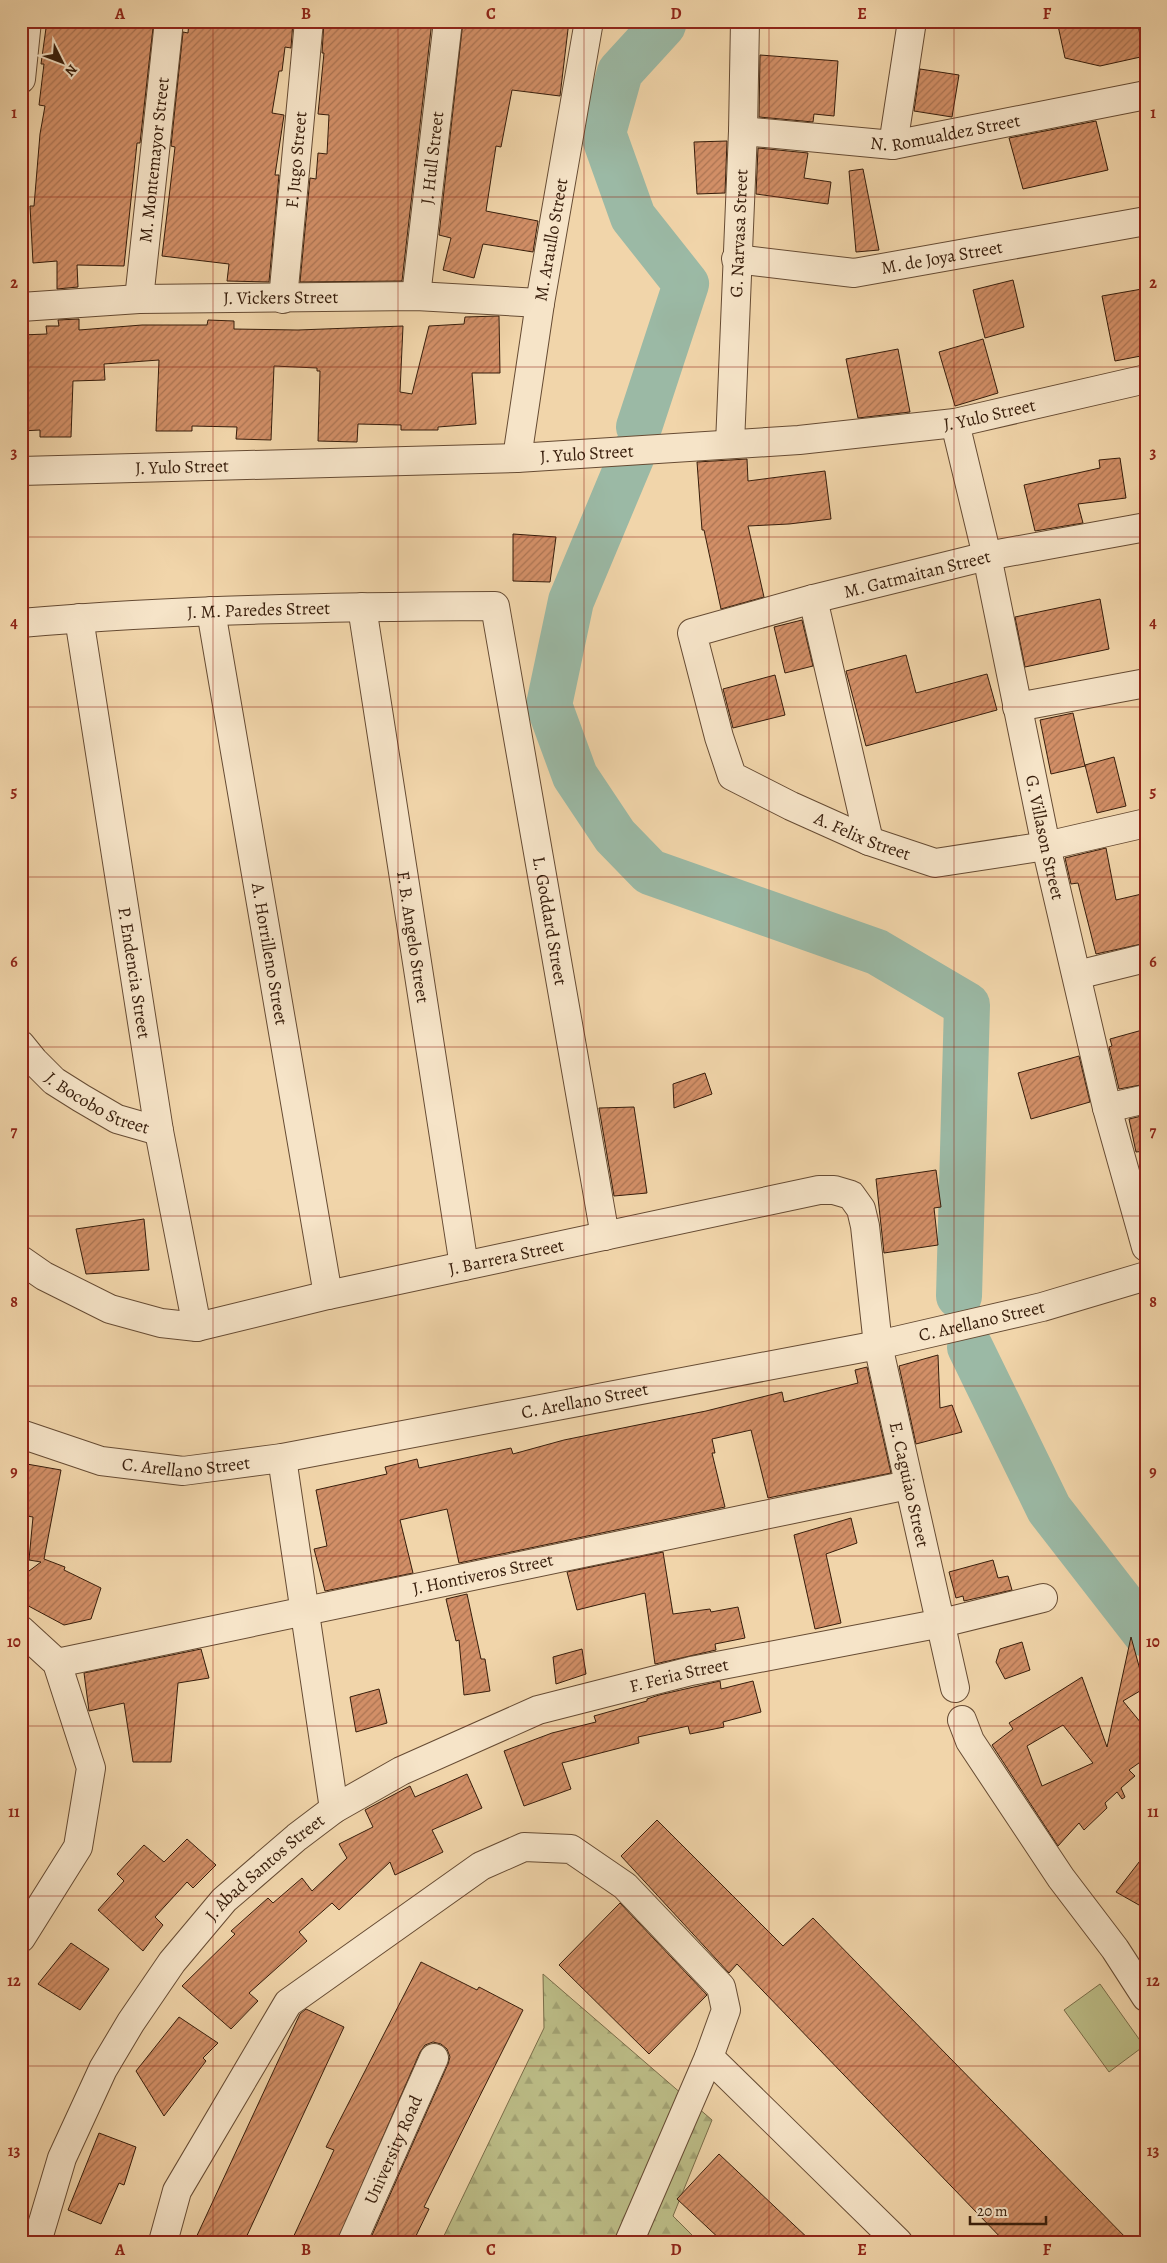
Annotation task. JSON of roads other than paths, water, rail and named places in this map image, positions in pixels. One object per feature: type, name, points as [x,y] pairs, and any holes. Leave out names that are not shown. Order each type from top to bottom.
[{"type":"street","points":[[21,79],[27,21]]},
{"type":"street","name":"M. Montemayor Street","points":[[139,299],[169,21]]},
{"type":"street","name":"F. Jugo Street","points":[[283,298],[309,21]]},
{"type":"street","name":"J. Hull Street","points":[[416,296],[448,21]]},
{"type":"street","name":"M. Araullo Street","points":[[516,458],[540,303],[589,21]]},
{"type":"street","name":"G. Narvasa Street","points":[[730,444],[736,259],[743,131],[745,21]]},
{"type":"street","points":[[893,145],[912,21]]},
{"type":"street","name":"N. Romualdez Street","points":[[743,131],[893,145],[1146,95]]},
{"type":"street","name":"M. de Joya Street","points":[[736,259],[854,273],[1146,221]]},
{"type":"street","name":"J. Vickers Street","points":[[21,307],[139,299],[416,296],[540,303]]},
{"type":"street","name":"J. Yulo Street","points":[[21,471],[516,458],[799,440],[955,423],[1146,379]]},
{"type":"street","name":"G. Villason Street","points":[[955,423],[987,556],[1046,846],[1107,1108],[1146,1247]]},
{"type":"street","name":"M. Gatmaitan Street","points":[[692,633],[813,599],[987,556],[1146,527]]},
{"type":"street","points":[[813,599],[869,841]]},
{"type":"street","name":"J. M. Paredes Street","points":[[21,623],[211,611],[495,606]]},
{"type":"street","name":"L. Goddard Street","points":[[495,606],[605,1236]]},
{"type":"street","name":"F. B. Angelo Street","points":[[362,607],[464,1266]]},
{"type":"street","name":"A. Horrilleno Street","points":[[211,611],[328,1295]]},
{"type":"street","name":"P. Endencia Street","points":[[79,618],[159,1132],[197,1327]]},
{"type":"street","name":"A. Felix Street","points":[[692,633],[719,737],[732,776],[869,841],[934,863],[1046,846],[1146,823]]},
{"type":"street","points":[[1017,707],[1146,683]]},
{"type":"street","points":[[1077,975],[1146,958]]},
{"type":"street","name":"J. Bocobo Street","points":[[21,1045],[54,1081],[117,1119],[159,1132]]},
{"type":"street","points":[[1107,1108],[1146,1099]]},
{"type":"street","name":"J. Barrera Street","points":[[21,1260],[44,1276],[110,1309],[161,1323],[197,1327],[328,1295],[818,1190],[834,1190],[851,1195],[861,1209],[865,1226],[878,1345]]},
{"type":"street","name":"C. Arellano Street","points":[[21,1434],[101,1460],[183,1471],[282,1458],[878,1345],[1042,1307],[1146,1276]]},
{"type":"street","name":"E. Caguiao Street","points":[[878,1345],[908,1485],[942,1623],[955,1688]]},
{"type":"street","name":"J. Abad Santos Street","points":[[37,2242],[62,2158],[103,2069],[136,2014],[172,1962],[224,1900],[268,1860],[334,1809],[282,1458]]},
{"type":"street","name":"J. Hontiveros Street","points":[[57,1663],[908,1485]]},
{"type":"street","name":"F. Feria Street","points":[[334,1809],[401,1771],[538,1710],[692,1671],[942,1623],[1043,1598]]},
{"type":"street","points":[[21,1630],[57,1663],[91,1768],[78,1846],[21,1938]]},
{"type":"street","points":[[962,1720],[970,1741],[1061,1878],[1116,1949],[1146,1997]]},
{"type":"street","points":[[163,2242],[177,2191],[288,2003],[481,1866],[524,1847],[571,1849],[625,1886],[721,1987],[726,2010],[709,2057],[629,2242]]},
{"type":"street","points":[[709,2057],[898,2242]]},
{"type":"street","name":"University Road","points":[[352,2242],[434,2058]]},
{"type":"waterway","points":[[639,427],[686,284],[633,217],[603,133],[620,72],[663,25],[664,21]]},
{"type":"waterway","points":[[633,453],[571,601],[549,705],[575,776],[615,836],[650,872],[877,952],[967,1005],[959,1296]]},
{"type":"waterway","points":[[970,1347],[1049,1509],[1146,1634]]}]
